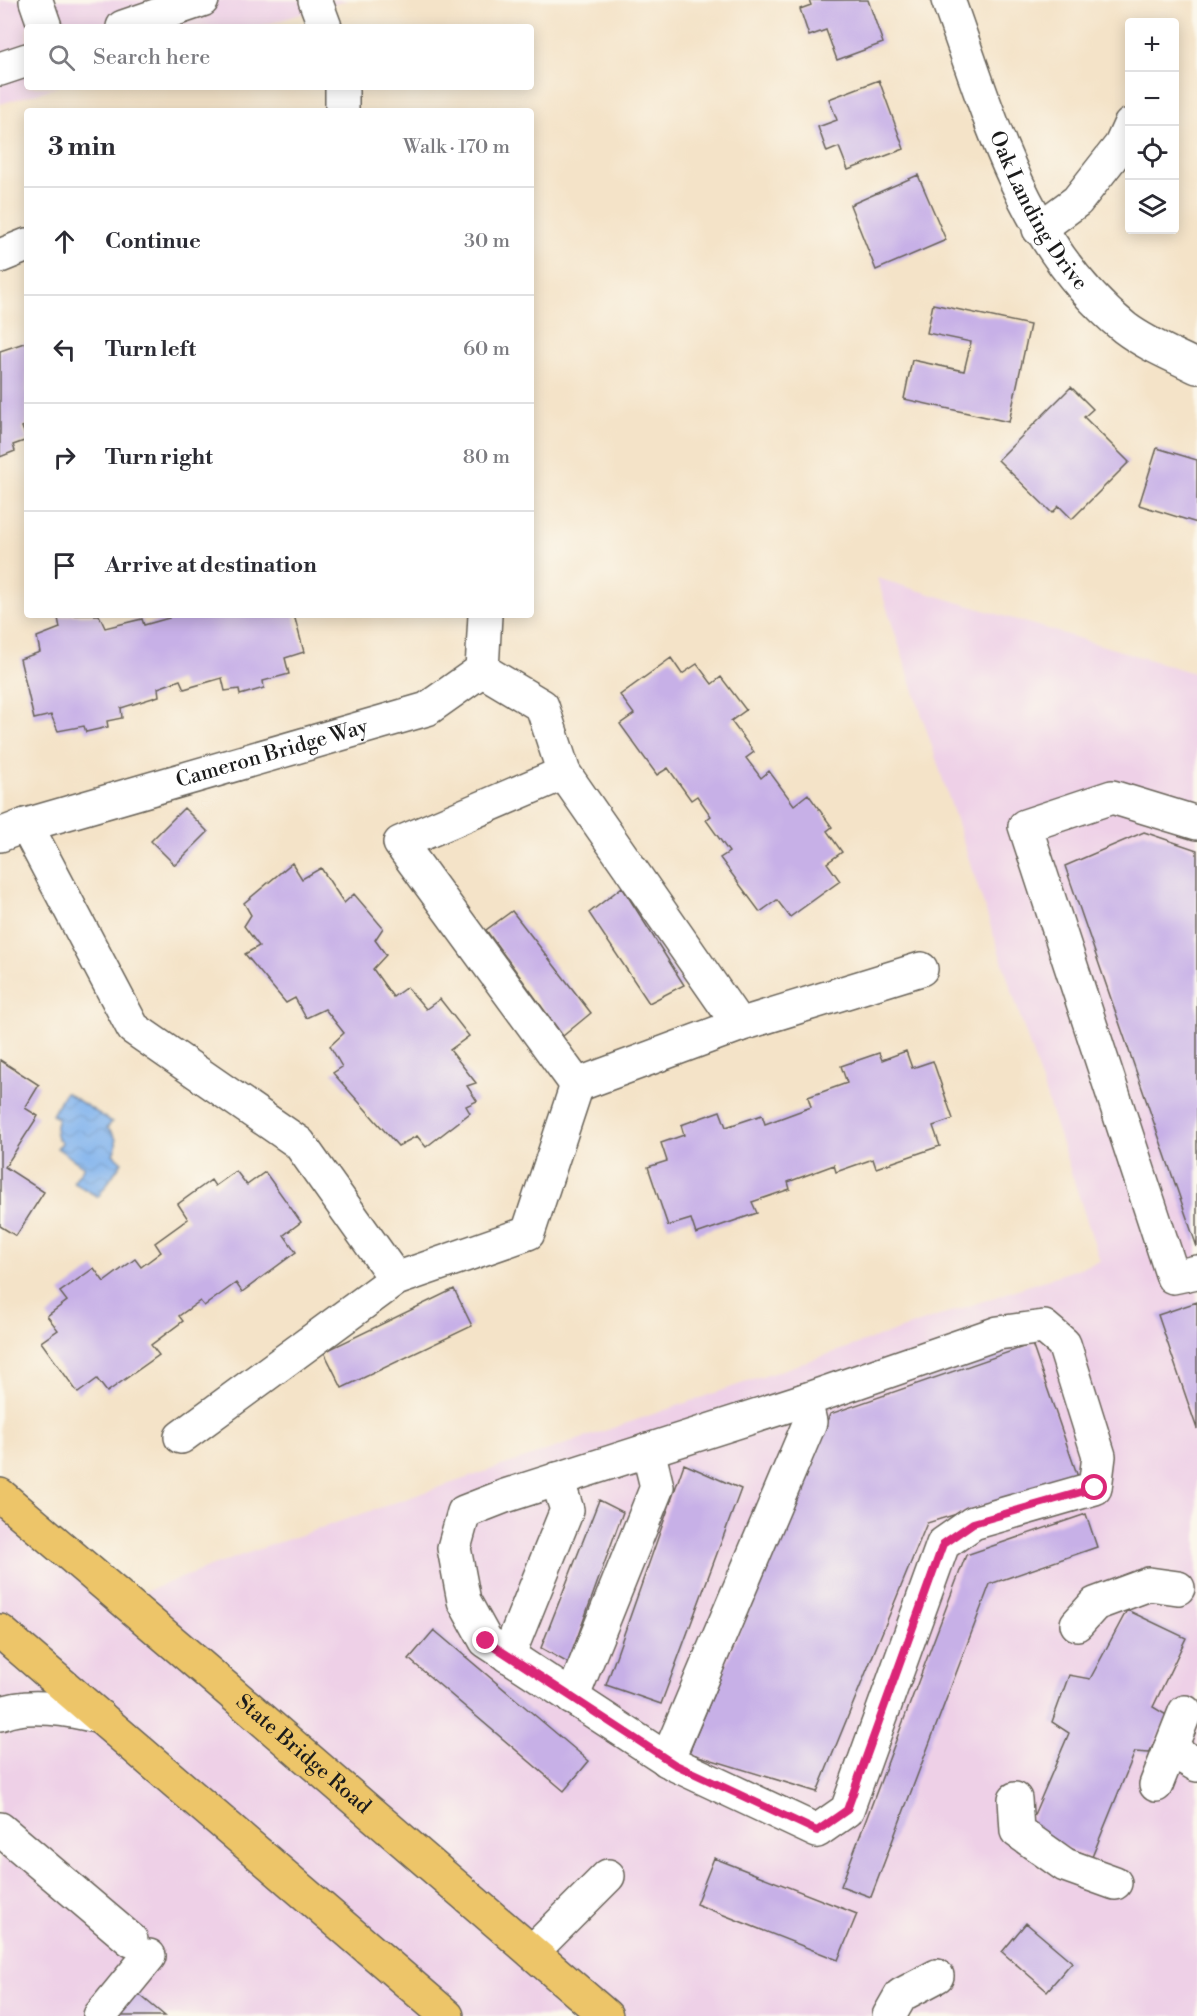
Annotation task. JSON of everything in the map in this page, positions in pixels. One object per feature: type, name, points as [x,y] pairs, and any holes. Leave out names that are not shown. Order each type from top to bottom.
[{"type":"highway","name":"State Bridge Road","points":[[0,1495],[606,2016]]},
{"type":"highway","points":[[0,1631],[447,2016]]},
{"type":"street","points":[[132,24],[202,0]]},
{"type":"street","points":[[315,0],[324,24]]},
{"type":"street","name":"Oak Landing Drive","points":[[948,0],[986,108],[1015,178],[1039,229],[1060,260],[1097,304],[1127,329],[1197,367]]},
{"type":"street","points":[[36,1],[44,24]]},
{"type":"street","points":[[0,69],[24,61]]},
{"type":"street","points":[[342,90],[342,108]]},
{"type":"street","points":[[1039,229],[1077,201],[1121,145],[1130,126]]},
{"type":"street","points":[[0,256],[24,246]]},
{"type":"street","points":[[485,618],[482,670],[542,706],[564,773],[739,1025]]},
{"type":"street","name":"Cameron Bridge Way","points":[[13,830],[427,709],[482,670]]},
{"type":"street","points":[[564,773],[400,843],[577,1085]]},
{"type":"street","points":[[1197,822],[1112,797],[1025,826],[1173,1277],[1197,1272]]},
{"type":"street","points":[[13,830],[133,1029],[299,1143],[396,1279]]},
{"type":"street","points":[[577,1085],[739,1025],[921,969]]},
{"type":"street","points":[[181,1437],[396,1279],[528,1233],[577,1085]]},
{"type":"street","points":[[1044,1327],[1064,1344],[1099,1456],[1095,1488],[973,1523],[943,1544],[847,1810],[817,1831],[667,1760],[486,1641],[464,1602],[454,1548],[464,1512],[556,1479],[805,1400],[999,1333],[1044,1327]]},
{"type":"street","points":[[667,1760],[810,1422],[805,1400]]},
{"type":"street","points":[[572,1698],[657,1487],[648,1450]]},
{"type":"street","points":[[508,1656],[567,1510],[556,1479]]},
{"type":"street","points":[[1077,1624],[1095,1604],[1149,1584],[1178,1588]]},
{"type":"street","points":[[0,1714],[11,1709],[70,1710],[100,1717]]},
{"type":"street","points":[[1155,1785],[1184,1757],[1185,1712]]},
{"type":"street","points":[[1015,1799],[1017,1831],[1065,1866],[1115,1883]]},
{"type":"street","points":[[0,1829],[140,1948],[100,2016]]},
{"type":"street","points":[[532,1952],[608,1876]]},
{"type":"street","points":[[889,2016],[901,1995],[937,1976]]},
{"type":"shaded area","points":[[0,0],[348,0],[268,24],[24,24],[24,90],[48,90],[0,104]]},
{"type":"shaded area","points":[[877,578],[1197,674],[1197,2016],[0,2016],[0,1502],[109,1605],[242,1555],[1100,1261]]},
{"type":"water","points":[[65,1092],[112,1122],[107,1128],[116,1140],[113,1154],[122,1162],[98,1197],[73,1182],[84,1167],[57,1148],[62,1143],[57,1138],[56,1132],[58,1118],[52,1115]]},
{"type":"building","points":[[809,0],[868,0],[883,43],[837,60],[826,30],[809,36],[800,9],[811,5]]},
{"type":"building","points":[[879,80],[904,149],[848,170],[839,147],[827,152],[818,127],[837,120],[829,99]]},
{"type":"building","points":[[918,175],[946,240],[876,270],[850,205]]},
{"type":"building","points":[[933,304],[1030,325],[1009,422],[904,399],[912,360],[964,371],[971,342],[927,333]]},
{"type":"building","points":[[24,343],[24,426],[22,427],[24,441],[13,445],[15,451],[0,457],[0,351]]},
{"type":"building","points":[[1071,387],[1093,409],[1084,417],[1129,462],[1072,519],[1059,506],[1052,513],[998,460]]},
{"type":"building","points":[[1157,448],[1197,460],[1197,523],[1139,505]]},
{"type":"building","points":[[58,618],[100,618],[105,628],[142,619],[144,625],[169,618],[295,618],[304,652],[285,658],[289,674],[263,681],[264,688],[240,695],[239,689],[225,691],[222,678],[184,689],[180,680],[158,688],[159,696],[121,708],[122,718],[107,721],[108,727],[86,732],[84,726],[58,731],[51,715],[34,719],[20,659],[40,652],[37,637],[60,628]]},
{"type":"building","points":[[671,658],[682,674],[697,664],[712,684],[721,677],[746,710],[731,721],[754,752],[746,758],[761,778],[769,771],[794,805],[808,794],[832,827],[827,831],[842,852],[827,863],[840,881],[790,917],[777,900],[760,912],[720,858],[729,852],[706,820],[711,816],[697,796],[691,800],[668,768],[657,775],[620,724],[634,714],[620,695]]},
{"type":"building","points":[[184,808],[208,832],[175,865],[151,841]]},
{"type":"building","points":[[1144,832],[1197,850],[1197,1247],[1065,866]]},
{"type":"building","points":[[292,863],[302,879],[321,868],[344,903],[354,894],[383,928],[375,940],[386,955],[373,969],[393,997],[407,987],[426,1009],[440,999],[469,1036],[450,1050],[476,1083],[467,1086],[477,1101],[466,1106],[470,1113],[426,1147],[417,1136],[398,1146],[333,1073],[342,1067],[330,1046],[344,1033],[325,1009],[306,1018],[295,998],[286,1003],[245,954],[259,946],[244,926],[251,915],[244,903]]},
{"type":"building","points":[[622,887],[684,985],[649,1003],[589,913]]},
{"type":"building","points":[[512,911],[591,1013],[563,1036],[486,930]]},
{"type":"building","points":[[906,1051],[912,1068],[933,1061],[953,1119],[933,1126],[940,1146],[876,1168],[873,1159],[836,1172],[834,1165],[788,1182],[790,1189],[752,1202],[757,1213],[696,1234],[691,1219],[668,1226],[648,1167],[667,1161],[661,1143],[684,1135],[681,1125],[720,1111],[726,1127],[762,1115],[765,1124],[811,1107],[808,1097],[847,1083],[841,1066],[879,1053],[882,1060]]},
{"type":"building","points":[[0,1060],[39,1085],[25,1108],[38,1116],[5,1167],[44,1192],[16,1236],[0,1226]]},
{"type":"building","points":[[236,1171],[247,1185],[265,1172],[301,1222],[284,1235],[296,1252],[242,1292],[236,1283],[204,1306],[200,1301],[179,1316],[183,1321],[151,1345],[159,1355],[107,1392],[97,1379],[78,1393],[41,1342],[58,1330],[47,1316],[67,1301],[60,1292],[94,1268],[104,1282],[135,1259],[141,1267],[161,1252],[155,1243],[188,1219],[178,1204],[211,1180],[215,1186]]},
{"type":"building","points":[[454,1289],[472,1326],[342,1388],[324,1352]]},
{"type":"building","points":[[1197,1302],[1197,1429],[1158,1315]]},
{"type":"building","points":[[1032,1344],[1078,1477],[927,1523],[817,1792],[689,1753],[830,1414]]},
{"type":"building","points":[[684,1464],[741,1489],[661,1704],[606,1685]]},
{"type":"building","points":[[599,1500],[623,1512],[568,1663],[541,1648]]},
{"type":"building","points":[[1086,1514],[1097,1547],[990,1584],[871,1897],[841,1886],[966,1555]]},
{"type":"building","points":[[1127,1610],[1186,1638],[1153,1707],[1168,1716],[1149,1753],[1135,1752],[1092,1857],[1027,1831],[1069,1733],[1052,1722],[1069,1675],[1090,1679]]},
{"type":"building","points":[[434,1630],[589,1761],[564,1791],[409,1659]]},
{"type":"building","points":[[714,1858],[857,1914],[838,1960],[696,1904]]},
{"type":"building","points":[[1026,1923],[1072,1962],[1047,1991],[1002,1952]]},
{"type":"building","points":[[135,1991],[165,2016],[114,2016]]},
{"type":"route","points":[[486,1641],[674,1764],[817,1831],[847,1810],[943,1544],[973,1523],[1095,1488]]}]
